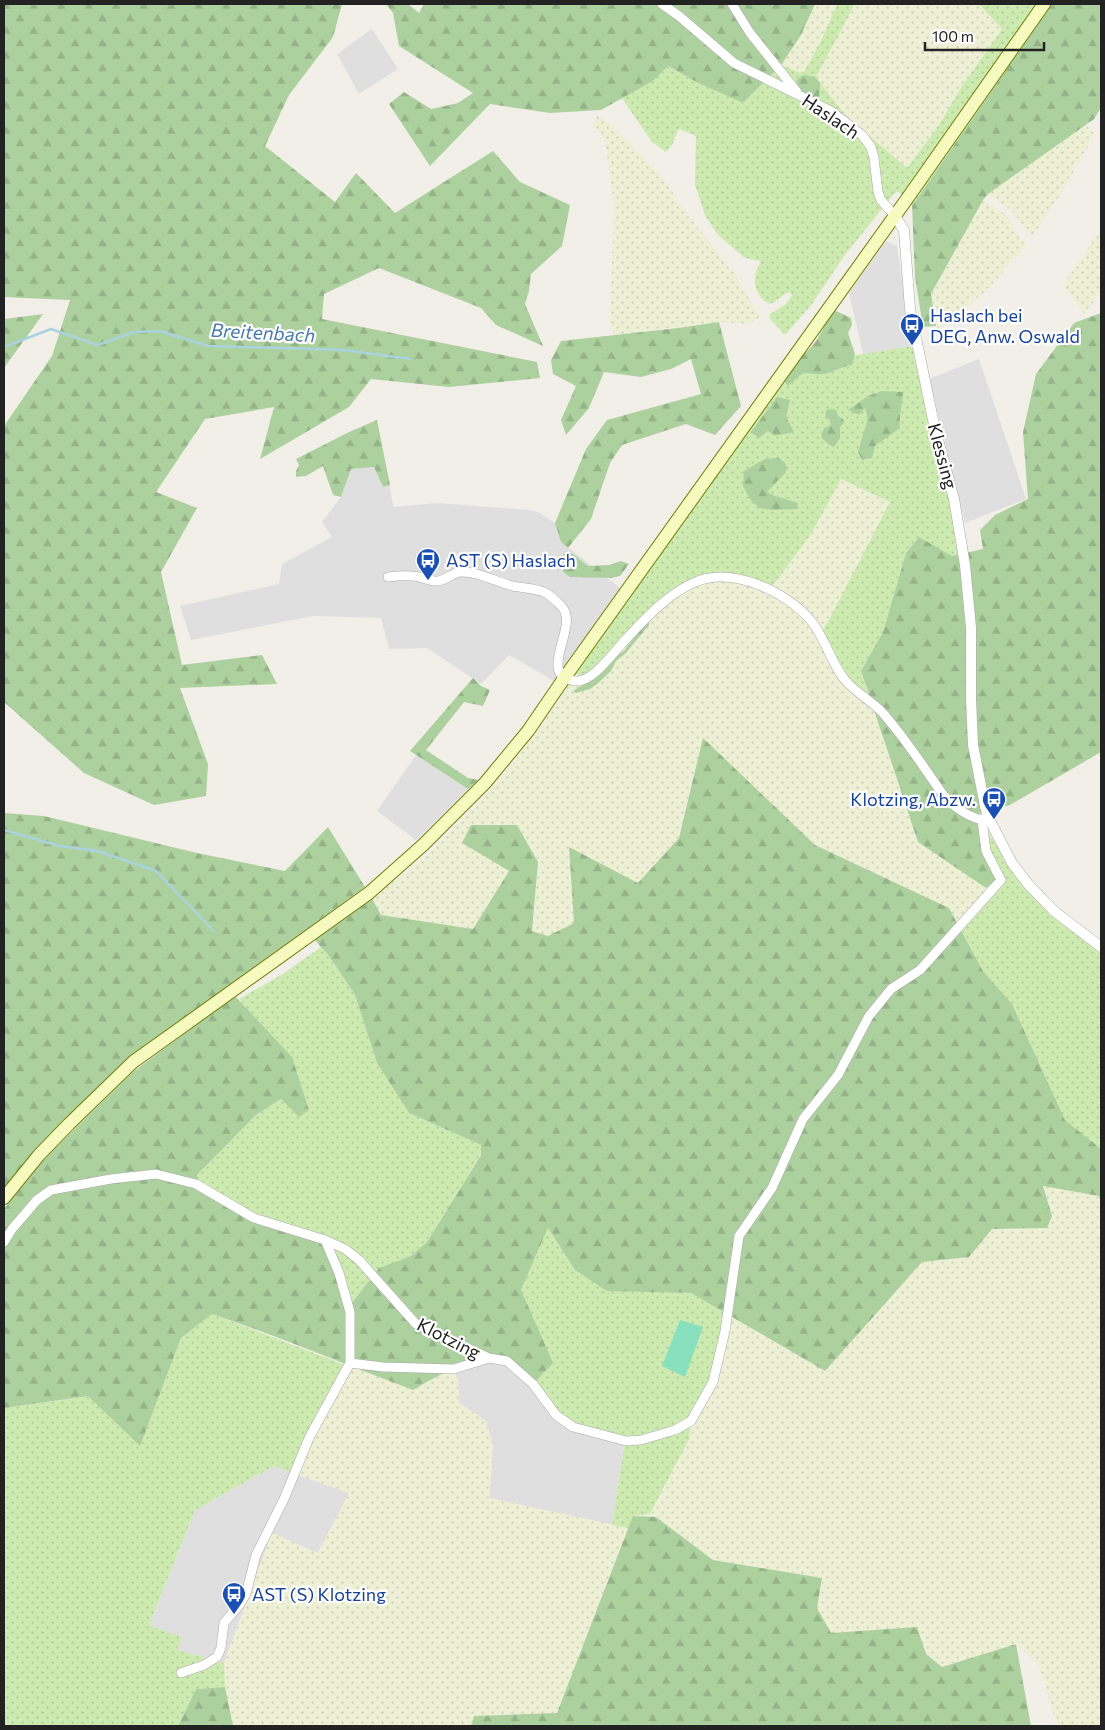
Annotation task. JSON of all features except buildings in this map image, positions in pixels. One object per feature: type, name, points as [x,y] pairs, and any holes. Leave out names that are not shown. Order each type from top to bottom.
[{"type":"main road","points":[[4,1198],[38,1155],[134,1062],[368,892],[423,845],[486,783],[528,732],[565,677],[895,216],[1044,4]]},
{"type":"street","name":"Haslach","points":[[662,4],[734,63],[831,111],[862,135],[871,147],[881,200],[904,230],[910,309],[917,349]]},
{"type":"street","points":[[732,4],[750,33],[798,94]]},
{"type":"street","name":"Klessing","points":[[917,349],[935,429],[954,499],[965,565],[971,628],[973,745],[985,818],[1012,864],[1028,884],[1054,911],[1101,947]]},
{"type":"street","points":[[388,577],[411,576],[438,581],[452,574],[465,572],[545,593],[564,609],[567,615],[567,627],[557,664],[561,674],[576,681],[588,678],[598,670],[660,606],[672,596],[696,582],[718,578],[744,580],[758,584],[785,598],[805,614],[817,629],[845,680],[880,710],[944,796],[954,806],[971,817],[985,818],[986,851],[1001,880],[920,970],[891,988],[869,1016],[838,1075],[803,1119],[772,1188],[739,1236],[725,1331],[713,1382],[691,1421],[675,1430],[642,1440],[626,1441],[572,1427],[556,1415],[533,1384],[507,1361],[489,1358]]},
{"type":"street","name":"Klotzing","points":[[4,1242],[37,1200],[51,1190],[111,1179],[156,1174],[196,1184],[254,1218],[325,1240],[345,1249],[359,1260],[416,1324],[489,1358]]},
{"type":"street","points":[[181,1673],[204,1665],[217,1657],[221,1648],[224,1623],[246,1594],[256,1555],[284,1499],[309,1438],[350,1363],[350,1312],[339,1273],[325,1240]]},
{"type":"street","name":"Klotzing","points":[[350,1363],[384,1368],[454,1369],[489,1358]]},
{"type":"shaded area","points":[[372,29],[398,69],[359,94],[337,54]]},
{"type":"shaded area","points":[[886,241],[897,246],[912,346],[863,354],[849,293]]},
{"type":"shaded area","points":[[979,359],[1026,499],[965,523],[929,379]]},
{"type":"shaded area","points":[[374,467],[383,487],[390,485],[393,507],[436,503],[530,510],[540,513],[555,523],[561,542],[620,588],[554,681],[509,655],[481,684],[427,648],[389,649],[381,618],[313,616],[191,640],[180,606],[279,584],[282,564],[332,537],[322,522],[341,497],[351,469]]},
{"type":"shaded area","points":[[416,755],[468,789],[416,840],[377,811]]},
{"type":"shaded area","points":[[489,1357],[507,1362],[625,1441],[612,1525],[489,1498],[493,1446],[486,1421],[459,1403],[458,1381],[454,1369]]},
{"type":"shaded area","points":[[274,1466],[349,1493],[318,1553],[272,1533],[224,1663],[176,1650],[149,1625],[195,1510]]},
{"type":"green space","points":[[4,4],[342,4],[333,37],[289,95],[265,146],[335,202],[356,173],[395,213],[493,151],[520,182],[570,205],[562,246],[531,274],[525,304],[543,346],[496,325],[481,308],[379,268],[324,294],[322,319],[537,362],[540,378],[449,387],[371,379],[349,407],[260,459],[274,407],[205,419],[156,492],[197,508],[161,572],[182,665],[262,655],[277,684],[180,688],[208,764],[206,796],[154,805],[84,773],[4,702],[4,426],[52,356],[70,300],[4,297]]},
{"type":"green space","points":[[386,4],[408,4],[419,13],[424,4],[815,4],[801,35],[781,65],[743,103],[700,84],[668,66],[653,81],[601,110],[550,113],[490,104],[430,166],[389,104],[404,92],[431,109],[458,103],[473,93],[399,46],[393,13]]},
{"type":"green space","points":[[815,4],[837,4],[821,41],[803,75],[781,65],[801,35]]},
{"type":"green space","points":[[837,4],[855,4],[816,77],[845,115],[907,168],[939,125],[962,86],[1002,29],[979,4],[1033,4],[1036,7],[1039,4],[1052,4],[912,206],[898,191],[894,194],[844,256],[812,304],[785,335],[770,319],[770,314],[786,304],[792,295],[790,292],[770,304],[764,300],[755,285],[756,272],[761,261],[745,258],[718,235],[705,215],[695,185],[696,136],[679,129],[672,145],[666,152],[652,142],[622,98],[653,81],[668,66],[700,84],[743,103],[781,65],[803,74],[821,41]]},
{"type":"green space","points":[[855,4],[979,4],[1002,29],[962,86],[939,125],[907,168],[845,115],[815,77]]},
{"type":"green space","points":[[1052,4],[1101,4],[1101,108],[1094,119],[988,194],[983,200],[931,294],[936,326],[923,327],[915,277],[912,206]]},
{"type":"green space","points":[[803,75],[815,77],[820,83],[819,101],[803,93],[796,82]]},
{"type":"green space","points":[[597,115],[613,126],[633,145],[666,182],[684,210],[733,271],[760,317],[749,324],[719,322],[614,335],[610,322],[614,204],[605,140],[593,126]]},
{"type":"green space","points":[[1085,125],[1095,134],[1064,189],[1032,237],[1011,210],[988,194]]},
{"type":"green space","points":[[983,200],[1005,214],[1026,246],[986,291],[938,330],[931,294]]},
{"type":"green space","points":[[1101,229],[1101,290],[1085,315],[1063,285]]},
{"type":"green space","points":[[834,310],[851,318],[852,325],[848,333],[855,354],[852,365],[824,374],[803,373],[788,386],[785,382],[787,376],[818,338]]},
{"type":"green space","points":[[1101,313],[1101,752],[1010,805],[980,813],[984,851],[997,880],[986,888],[918,842],[861,671],[883,632],[906,553],[919,537],[952,556],[983,549],[980,530],[995,515],[1028,499],[1023,432],[1036,374],[1074,323]]},
{"type":"green space","points":[[43,314],[4,368],[4,319]]},
{"type":"green space","points":[[719,322],[741,406],[715,435],[686,424],[622,445],[610,463],[591,519],[568,548],[561,542],[555,523],[586,449],[607,420],[701,394],[691,359],[671,369],[641,377],[604,372],[589,408],[566,435],[561,420],[576,386],[553,374],[551,360],[561,341]]},
{"type":"green space","points":[[912,346],[960,532],[963,554],[952,557],[919,537],[906,553],[883,632],[861,671],[869,698],[841,675],[821,633],[890,502],[841,479],[811,534],[771,588],[723,577],[684,587],[653,611],[592,677],[574,674],[793,368]]},
{"type":"green space","points":[[882,391],[903,392],[900,428],[875,446],[872,458],[862,460],[858,452],[868,418],[865,408],[859,415],[848,410],[868,396]]},
{"type":"green space","points":[[777,397],[790,400],[786,417],[794,432],[775,436],[768,431],[759,438],[751,432]]},
{"type":"green space","points":[[826,410],[836,410],[844,423],[840,427],[840,438],[834,447],[821,437],[824,428],[831,425],[829,419],[825,418]]},
{"type":"green space","points":[[377,420],[390,485],[383,487],[374,467],[351,469],[341,497],[333,495],[323,466],[306,476],[296,477],[299,465],[296,459]]},
{"type":"green space","points":[[779,458],[785,463],[787,468],[785,473],[767,492],[798,503],[797,509],[772,510],[759,508],[750,499],[743,486],[744,471],[765,459]]},
{"type":"green space","points":[[840,479],[890,502],[821,633],[869,698],[988,892],[959,926],[949,908],[815,845],[703,739],[679,838],[638,883],[574,923],[548,936],[532,932],[538,862],[462,843],[509,871],[473,929],[381,915],[371,897],[431,852],[492,789],[536,734],[568,685],[592,677],[653,611],[684,587],[811,534]]},
{"type":"green space","points":[[566,551],[588,566],[609,565],[621,561],[629,564],[620,576],[611,578],[570,577],[563,572],[563,556]]},
{"type":"green space","points":[[649,620],[649,625],[625,654],[616,661],[611,671],[590,689],[576,693],[573,691],[593,678],[624,651],[643,625]]},
{"type":"green space","points":[[473,678],[481,686],[490,690],[483,706],[464,702],[426,750],[468,778],[478,780],[468,789],[410,751]]},
{"type":"green space","points":[[703,738],[815,845],[949,908],[983,971],[1012,1004],[1065,1120],[1101,1149],[1101,1203],[1099,1196],[1043,1186],[1052,1216],[1047,1228],[992,1229],[969,1257],[922,1262],[825,1371],[691,1293],[607,1291],[575,1270],[548,1228],[521,1290],[553,1363],[533,1384],[510,1363],[496,1359],[484,1359],[458,1366],[413,1390],[212,1314],[181,1338],[140,1446],[88,1396],[4,1408],[4,1209],[47,1156],[133,1072],[235,996],[292,1057],[309,1110],[299,1117],[281,1099],[256,1115],[197,1175],[197,1183],[255,1217],[325,1238],[351,1304],[379,1268],[411,1256],[427,1242],[481,1155],[481,1145],[409,1113],[377,1063],[355,995],[329,956],[314,939],[371,897],[381,915],[473,929],[509,871],[462,843],[471,825],[517,825],[538,862],[532,931],[548,936],[574,923],[569,847],[638,883],[679,838]]},
{"type":"green space","points":[[4,813],[44,816],[197,853],[285,871],[328,827],[365,887],[136,1055],[49,1136],[4,1189]]},
{"type":"green space","points":[[987,829],[1011,868],[1033,896],[1101,953],[1101,1149],[1065,1121],[1012,1004],[983,971],[959,926],[1004,882],[989,852]]},
{"type":"green space","points":[[321,947],[355,995],[377,1063],[409,1113],[481,1145],[481,1154],[427,1242],[411,1256],[379,1268],[351,1304],[255,1217],[197,1183],[197,1175],[256,1115],[281,1099],[299,1116],[247,1009],[239,999],[281,975]]},
{"type":"green space","points":[[1043,1186],[1099,1196],[1101,1203],[1101,1726],[1059,1726],[1055,1720],[1039,1666],[1016,1644],[941,1667],[926,1654],[917,1627],[831,1633],[817,1608],[822,1578],[713,1560],[657,1517],[642,1516],[651,1514],[689,1439],[691,1421],[727,1314],[908,1276],[922,1262],[969,1257],[992,1229],[1047,1228],[1052,1216]]},
{"type":"green space","points":[[548,1228],[575,1270],[607,1290],[691,1293],[727,1314],[713,1382],[691,1421],[689,1439],[650,1514],[633,1516],[629,1528],[612,1525],[625,1441],[573,1427],[533,1384],[521,1290]]},
{"type":"green space","points":[[212,1314],[348,1366],[295,1474],[274,1466],[195,1510],[149,1625],[182,1637],[177,1650],[224,1663],[225,1687],[196,1689],[178,1726],[4,1726],[4,1408],[89,1396],[140,1445],[181,1338]]},
{"type":"green space","points":[[680,1320],[703,1327],[685,1377],[662,1366]]},
{"type":"green space","points":[[348,1366],[454,1369],[458,1381],[459,1403],[486,1421],[493,1446],[489,1498],[629,1528],[557,1714],[475,1716],[471,1726],[233,1726],[225,1687],[224,1663],[272,1533],[318,1553],[349,1493],[295,1474]]},
{"type":"green space","points":[[633,1516],[656,1517],[713,1560],[822,1578],[817,1608],[831,1633],[917,1627],[926,1654],[942,1667],[1016,1644],[1031,1726],[471,1726],[474,1716],[557,1713]]},
{"type":"green space","points":[[225,1687],[233,1726],[178,1726],[196,1689]]},
{"type":"waterway","name":"Breitenbach","points":[[4,347],[51,329],[98,345],[134,332],[160,331],[208,346],[344,350],[410,359]]},
{"type":"waterway","points":[[4,830],[59,846],[98,851],[156,871],[214,931]]},
{"type":"place","name":"Haslach bei DEG, Anw. Oswald","points":[[912,346]]},
{"type":"place","name":"AST (S) Haslach","points":[[428,581]]},
{"type":"place","name":"Klotzing, Abzw.","points":[[994,820]]},
{"type":"place","name":"AST (S) Klotzing","points":[[234,1615]]}]
